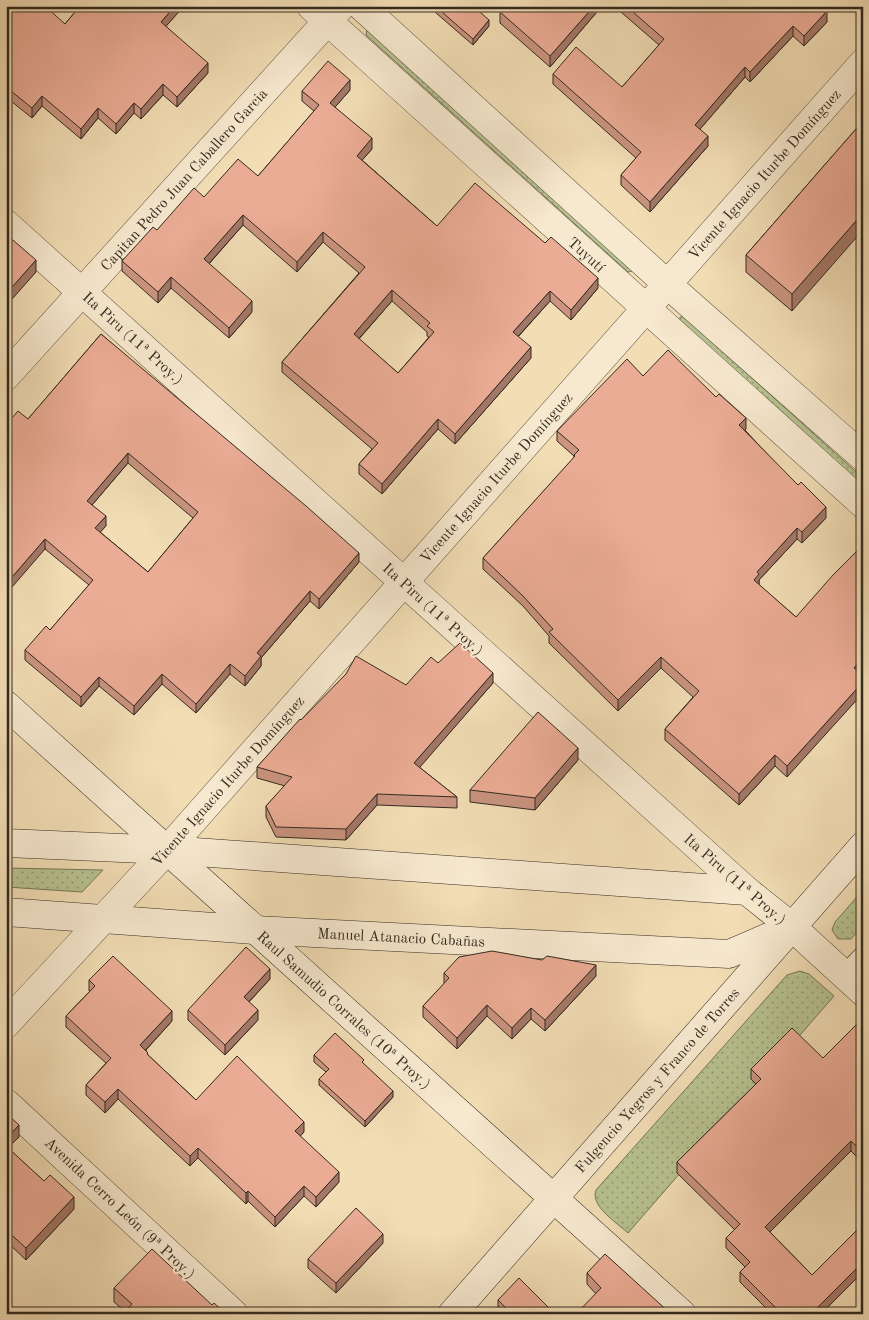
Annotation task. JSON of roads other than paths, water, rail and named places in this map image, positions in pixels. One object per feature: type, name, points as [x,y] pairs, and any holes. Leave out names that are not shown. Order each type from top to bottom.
[{"type":"street","points":[[361,6],[668,284],[863,457]]},
{"type":"street","name":"Capitan Pedro Juan Caballero Garcia","points":[[6,376],[82,292],[326,11]]},
{"type":"street","name":"Tuyutí","points":[[326,11],[646,308],[863,504]]},
{"type":"street","name":"Vicente Ignacio Iturbe Domínguez","points":[[6,1024],[167,850],[863,63]]},
{"type":"street","name":"Ita Piru (11ª Proy.)","points":[[6,224],[747,891],[792,927],[853,983]]},
{"type":"street","name":"Raul Samudio Corrales (10ª Proy.)","points":[[6,706],[682,1314]]},
{"type":"street","points":[[6,843],[167,850],[747,891]]},
{"type":"street","name":"Fulgencio Yegros y Franco de Torres","points":[[452,1314],[863,846]]},
{"type":"street","name":"Manuel Atanacio Cabañas","points":[[6,912],[256,930],[729,954],[792,927]]},
{"type":"street","name":"Avenida Cerro León (9ª Proy.)","points":[[6,1103],[234,1314]]},
{"type":"lane","points":[[853,983],[863,953]]}]
